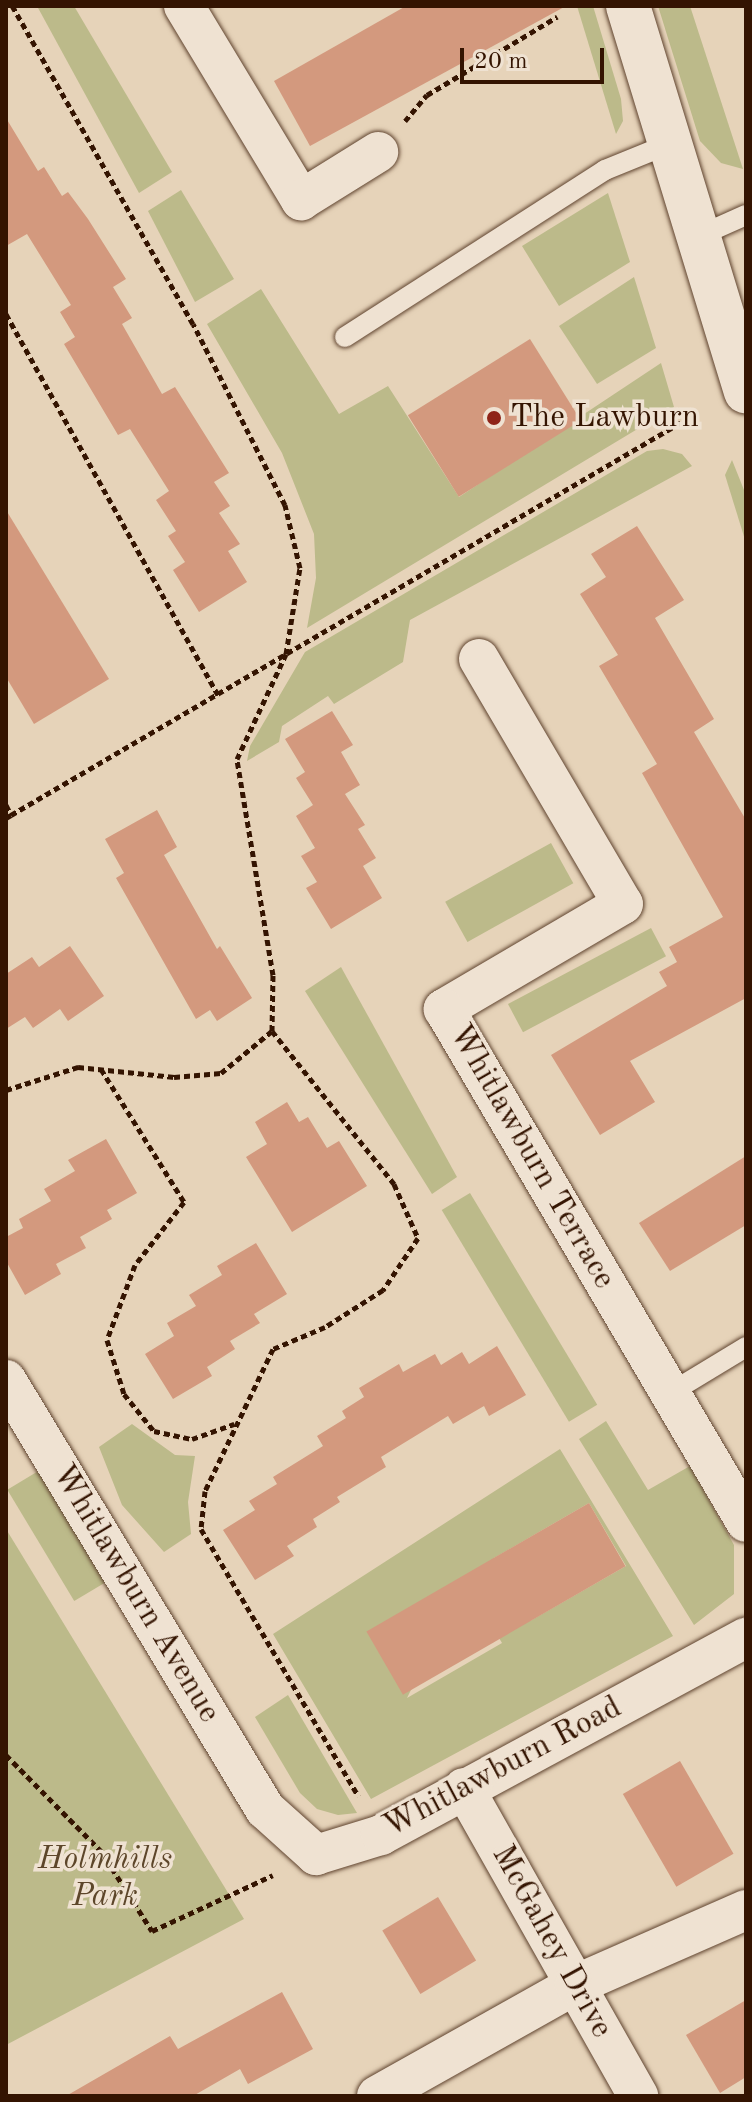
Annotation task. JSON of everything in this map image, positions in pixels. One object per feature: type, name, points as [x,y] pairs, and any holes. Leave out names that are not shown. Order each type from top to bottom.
[{"type":"street","points":[[184,6],[301,200],[378,152]]},
{"type":"street","points":[[628,6],[701,235],[746,391]]},
{"type":"street","name":"Whitlawburn Terrace","points":[[479,659],[623,904],[444,1009],[746,1522]]},
{"type":"street","name":"Whitlawburn Avenue","points":[[6,1380],[265,1809],[316,1855]]},
{"type":"street","name":"Whitlawburn Road","points":[[316,1855],[381,1835],[746,1638]]},
{"type":"street","name":"McGahey Drive","points":[[464,1788],[638,2096]]},
{"type":"street","points":[[377,2096],[575,1985],[746,1910]]},
{"type":"lane","points":[[345,337],[605,170],[671,143]]},
{"type":"lane","points":[[701,235],[746,215]]},
{"type":"lane","points":[[670,1393],[746,1347]]},
{"type":"path","points":[[12,6],[193,324],[285,505],[300,568],[286,654],[237,759],[273,975],[272,1031],[394,1184],[418,1238],[383,1290],[325,1327],[273,1349],[205,1491],[201,1529],[381,1835]]},
{"type":"path","points":[[378,152],[427,95],[557,17]]},
{"type":"path","points":[[6,314],[218,695]]},
{"type":"path","points":[[6,805],[8,817],[685,420]]},
{"type":"path","points":[[6,1090],[78,1067],[174,1077],[221,1073],[272,1031]]},
{"type":"path","points":[[101,1069],[184,1202],[135,1265],[107,1340],[124,1394],[154,1431],[192,1439],[235,1423]]},
{"type":"path","points":[[6,1755],[101,1851],[152,1931],[316,1855]]},
{"type":"green space","points":[[37,6],[74,6],[172,172],[139,193]]},
{"type":"green space","points":[[577,6],[593,6],[621,99],[623,121],[616,134]]},
{"type":"green space","points":[[658,6],[690,6],[743,169],[721,163],[700,141]]},
{"type":"green space","points":[[181,190],[234,279],[195,302],[148,211]]},
{"type":"green space","points":[[608,193],[630,262],[559,306],[522,246]]},
{"type":"green space","points":[[634,277],[656,348],[597,384],[559,326]]},
{"type":"green space","points":[[261,289],[339,414],[388,386],[459,497],[661,363],[674,407],[307,628],[316,578],[314,534],[282,453],[207,324]]},
{"type":"green space","points":[[663,449],[682,454],[692,466],[410,620],[403,662],[334,704],[328,696],[282,726],[279,742],[247,761],[250,746],[305,652],[647,451]]},
{"type":"green space","points":[[732,460],[746,495],[746,543],[725,475]]},
{"type":"green space","points":[[551,843],[573,883],[467,942],[445,902]]},
{"type":"green space","points":[[651,928],[666,956],[523,1032],[508,1004]]},
{"type":"green space","points":[[341,967],[457,1177],[432,1194],[305,991]]},
{"type":"green space","points":[[470,1193],[597,1405],[569,1422],[442,1210]]},
{"type":"green space","points":[[606,1421],[648,1490],[690,1466],[734,1545],[734,1594],[694,1625],[579,1439]]},
{"type":"green space","points":[[132,1424],[175,1455],[195,1456],[188,1502],[191,1534],[164,1552],[122,1505],[99,1447]]},
{"type":"green space","points":[[560,1449],[673,1636],[371,1799],[273,1634]],"holes":[[[589,1503],[626,1566],[530,1621],[494,1558]],[[465,1580],[502,1643],[407,1698]]]},
{"type":"green space","points":[[45,1467],[112,1578],[74,1601],[7,1490]]},
{"type":"green space","name":"Holmhills Park","points":[[6,1529],[244,1919],[6,2045]]},
{"type":"green space","points":[[288,1695],[357,1813],[338,1815],[317,1809],[300,1793],[255,1717]]},
{"type":"building","points":[[406,6],[566,6],[310,146],[274,81]]},
{"type":"building","points":[[6,118],[38,171],[44,167],[62,196],[68,192],[126,279],[113,287],[132,318],[122,324],[162,394],[175,387],[229,473],[214,482],[230,506],[219,513],[240,544],[228,551],[247,582],[199,612],[173,570],[185,562],[168,536],[176,531],[156,500],[169,491],[130,429],[118,435],[64,344],[75,337],[60,312],[71,305],[27,234],[6,246]]},
{"type":"building","name":"The Lawburn","points":[[530,339],[581,420],[459,497],[408,415]]},
{"type":"building","points":[[6,510],[109,679],[34,724],[6,677]]},
{"type":"building","points":[[637,526],[684,600],[655,618],[714,719],[694,732],[746,820],[746,998],[630,1061],[655,1102],[600,1135],[551,1055],[667,986],[659,972],[677,962],[669,947],[723,917],[642,773],[657,764],[599,666],[618,655],[580,594],[606,577],[591,554]]},
{"type":"building","points":[[332,711],[353,745],[341,752],[360,785],[345,794],[365,825],[358,829],[376,858],[363,866],[382,898],[331,929],[306,888],[317,882],[301,856],[315,848],[296,816],[313,805],[296,778],[305,772],[285,739]]},
{"type":"building","points":[[157,810],[177,847],[164,855],[217,949],[220,946],[252,998],[217,1021],[210,1010],[196,1019],[116,878],[124,873],[105,839]]},
{"type":"building","points":[[70,946],[104,996],[68,1021],[60,1009],[33,1028],[25,1017],[6,1029],[6,974],[32,957],[39,967]]},
{"type":"building","points":[[287,1102],[299,1122],[308,1117],[327,1148],[339,1141],[367,1186],[292,1232],[246,1157],[267,1144],[255,1122]]},
{"type":"building","points":[[106,1139],[137,1193],[107,1210],[112,1219],[80,1237],[86,1248],[56,1264],[61,1274],[25,1295],[6,1261],[6,1237],[23,1228],[19,1219],[51,1201],[44,1189],[75,1171],[68,1160]]},
{"type":"building","points":[[746,1156],[746,1225],[670,1271],[639,1223]]},
{"type":"building","points":[[256,1243],[287,1294],[254,1314],[260,1323],[230,1341],[235,1349],[207,1367],[212,1376],[173,1399],[145,1354],[174,1336],[167,1323],[196,1306],[189,1295],[222,1275],[217,1266]]},
{"type":"building","points":[[497,1346],[526,1395],[489,1416],[484,1406],[453,1424],[448,1416],[381,1457],[386,1467],[337,1497],[340,1502],[313,1519],[317,1527],[287,1546],[294,1556],[255,1580],[223,1530],[255,1510],[249,1501],[277,1484],[273,1477],[323,1446],[317,1436],[346,1418],[342,1411],[364,1397],[359,1388],[399,1364],[403,1372],[435,1354],[441,1365],[462,1352],[469,1364]]},
{"type":"building","points":[[589,1503],[626,1566],[403,1695],[366,1632]]},
{"type":"building","points":[[680,1761],[734,1854],[676,1887],[623,1794]]},
{"type":"building","points":[[438,1897],[476,1960],[420,1994],[382,1930]]},
{"type":"building","points":[[282,1992],[313,2049],[248,2084],[240,2069],[193,2096],[66,2096],[170,2036],[178,2049]]},
{"type":"building","points":[[746,2000],[746,2077],[720,2093],[686,2035]]},
{"type":"place","name":"The Lawburn","points":[[494,418]]}]
